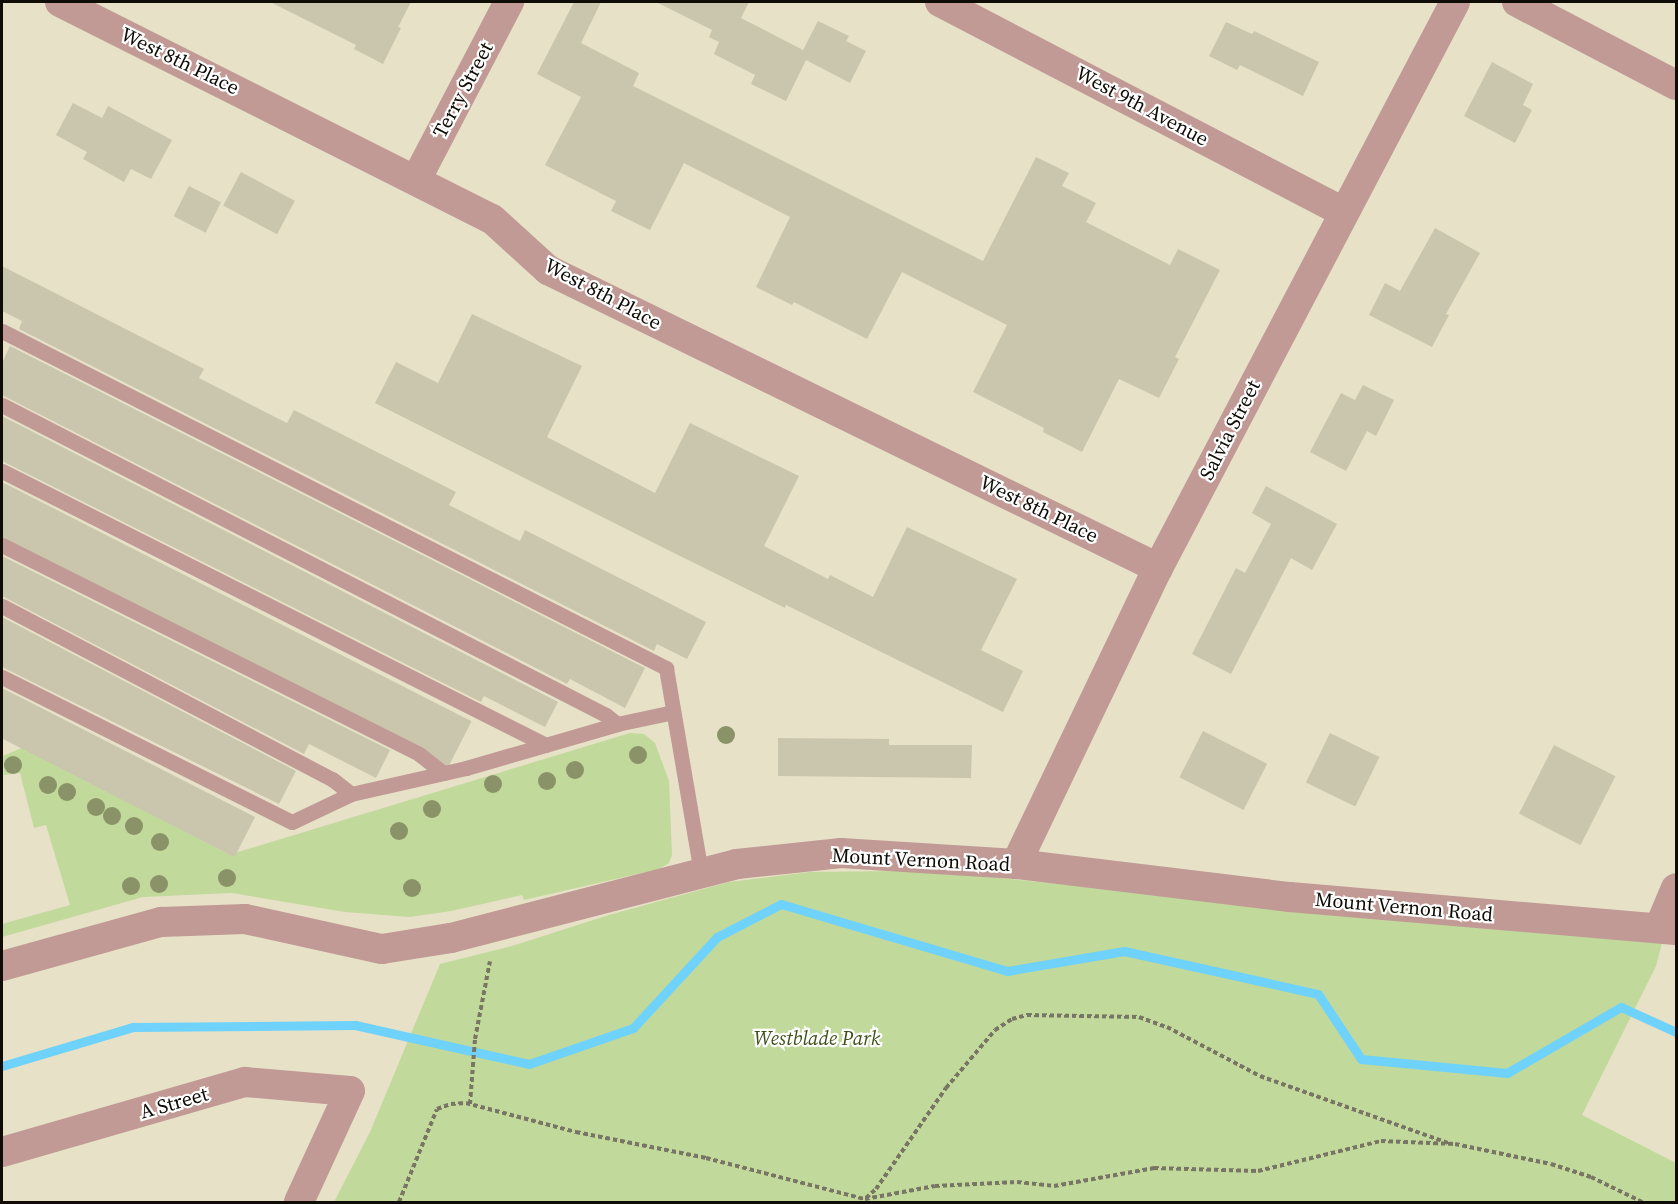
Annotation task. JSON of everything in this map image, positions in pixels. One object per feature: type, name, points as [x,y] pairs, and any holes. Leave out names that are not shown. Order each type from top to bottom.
[{"type":"street","name":"West 8th Place","points":[[60,2],[417,178],[492,219],[549,270],[1158,568]]},
{"type":"street","name":"Terry Street","points":[[417,178],[509,2]]},
{"type":"street","name":"West 9th Avenue","points":[[940,2],[990,13],[1344,212]]},
{"type":"street","name":"Salvia Street","points":[[1016,864],[1158,568],[1455,2]]},
{"type":"street","points":[[1516,2],[1677,85]]},
{"type":"street","name":"Mount Vernon Road","points":[[2,966],[161,922],[245,919],[382,949],[451,938],[737,864],[841,853],[1016,864],[1290,897],[1668,929]]},
{"type":"street","points":[[1668,929],[1677,888]]},
{"type":"street","name":"A Street","points":[[2,1152],[245,1083],[350,1091],[299,1203]]},
{"type":"lane","points":[[2,331],[666,668],[701,873]]},
{"type":"lane","points":[[2,405],[595,710],[617,724]]},
{"type":"lane","points":[[2,471],[546,745]]},
{"type":"lane","points":[[2,545],[419,754],[443,773]]},
{"type":"lane","points":[[2,606],[332,778],[351,794]]},
{"type":"lane","points":[[2,677],[292,822],[351,794],[443,773],[617,724],[673,712]]},
{"type":"path","points":[[470,1104],[475,1039],[490,961]]},
{"type":"path","points":[[865,1199],[876,1189],[946,1088],[995,1030],[1012,1019],[1027,1015],[1139,1017],[1167,1027],[1260,1076],[1455,1144],[1551,1164],[1591,1176],[1642,1203]]},
{"type":"path","points":[[399,1203],[437,1109],[451,1104],[470,1104],[576,1132],[706,1158],[865,1199],[935,1186],[1017,1182],[1054,1186],[1154,1168],[1258,1171],[1381,1141],[1455,1144]]},
{"type":"green space","points":[[630,733],[644,734],[655,743],[669,781],[672,855],[669,863],[659,869],[524,900],[522,895],[451,911],[410,917],[345,912],[232,893],[143,897],[2,937],[2,924],[70,905],[46,825],[34,828],[20,773],[4,775],[3,756],[26,746],[238,852]]},
{"type":"green space","name":"Westblade Park","points":[[901,871],[989,877],[1662,943],[1656,966],[1582,1115],[1676,1163],[1676,1202],[334,1202],[370,1132],[440,964],[512,946],[609,915],[729,882],[810,872]]},
{"type":"building","points":[[270,2],[411,2],[383,64],[354,49],[356,45]]},
{"type":"building","points":[[574,2],[601,2],[581,43],[639,73],[633,86],[983,261],[1036,157],[1069,173],[1062,186],[1096,203],[1086,222],[1170,265],[1178,249],[1220,270],[1175,357],[1179,359],[1159,398],[1119,379],[1082,452],[1043,432],[1044,428],[973,392],[1007,325],[902,272],[867,339],[794,302],[792,305],[756,287],[790,217],[684,163],[650,230],[611,211],[616,201],[545,165],[581,97],[537,74]]},
{"type":"building","points":[[656,2],[749,2],[741,18],[803,50],[818,21],[849,36],[846,41],[866,51],[850,83],[806,60],[786,101],[751,84],[755,75],[714,54],[719,42],[709,37],[712,30]]},
{"type":"building","points":[[1226,22],[1252,34],[1254,31],[1319,62],[1303,96],[1240,65],[1237,70],[1209,56]]},
{"type":"building","points":[[1492,62],[1533,84],[1523,105],[1532,110],[1515,143],[1464,116]]},
{"type":"building","points":[[73,103],[102,118],[108,106],[172,140],[151,179],[131,169],[124,182],[83,159],[87,152],[56,135]]},
{"type":"building","points":[[241,172],[295,201],[277,234],[223,206]]},
{"type":"building","points":[[189,186],[221,202],[206,233],[174,216]]},
{"type":"building","points":[[1435,228],[1480,253],[1446,314],[1449,315],[1432,347],[1369,315],[1385,283],[1400,291]]},
{"type":"building","points":[[2,266],[204,369],[199,378],[287,423],[294,410],[456,492],[449,505],[520,541],[525,530],[706,622],[687,659],[657,644],[654,651],[19,329],[22,321],[2,311]]},
{"type":"building","points":[[472,314],[582,366],[547,437],[655,493],[690,423],[799,476],[764,546],[828,579],[830,575],[873,597],[907,527],[1017,579],[981,650],[1023,671],[1003,712],[786,605],[785,608],[375,403],[396,362],[438,383]]},
{"type":"building","points":[[10,346],[645,668],[625,708],[570,679],[567,684],[2,395],[2,363]]},
{"type":"building","points":[[1363,385],[1394,400],[1376,436],[1367,431],[1346,471],[1310,452],[1341,393],[1355,400]]},
{"type":"building","points":[[2,416],[558,702],[545,727],[484,696],[481,702],[2,461]]},
{"type":"building","points":[[2,482],[472,721],[447,768],[2,541]]},
{"type":"building","points":[[1266,486],[1337,524],[1312,570],[1291,558],[1231,674],[1192,654],[1236,568],[1245,573],[1271,524],[1252,513]]},
{"type":"building","points":[[2,556],[390,750],[376,778],[309,744],[304,754],[2,596]]},
{"type":"building","points":[[2,617],[296,771],[279,804],[2,667]]},
{"type":"building","points":[[2,688],[255,817],[235,857],[2,739]]},
{"type":"building","points":[[1203,731],[1267,764],[1244,810],[1179,777]]},
{"type":"building","points":[[1330,733],[1379,757],[1355,807],[1306,782]]},
{"type":"building","points":[[778,738],[889,739],[889,745],[972,745],[971,778],[778,776]]},
{"type":"building","points":[[1554,745],[1615,776],[1581,845],[1519,814]]},
{"type":"waterway","points":[[2,1066],[133,1027],[355,1025],[529,1064],[633,1028],[717,937],[781,904],[1007,971],[1124,951],[1318,994],[1361,1059],[1507,1073],[1621,1007],[1676,1032]]}]
